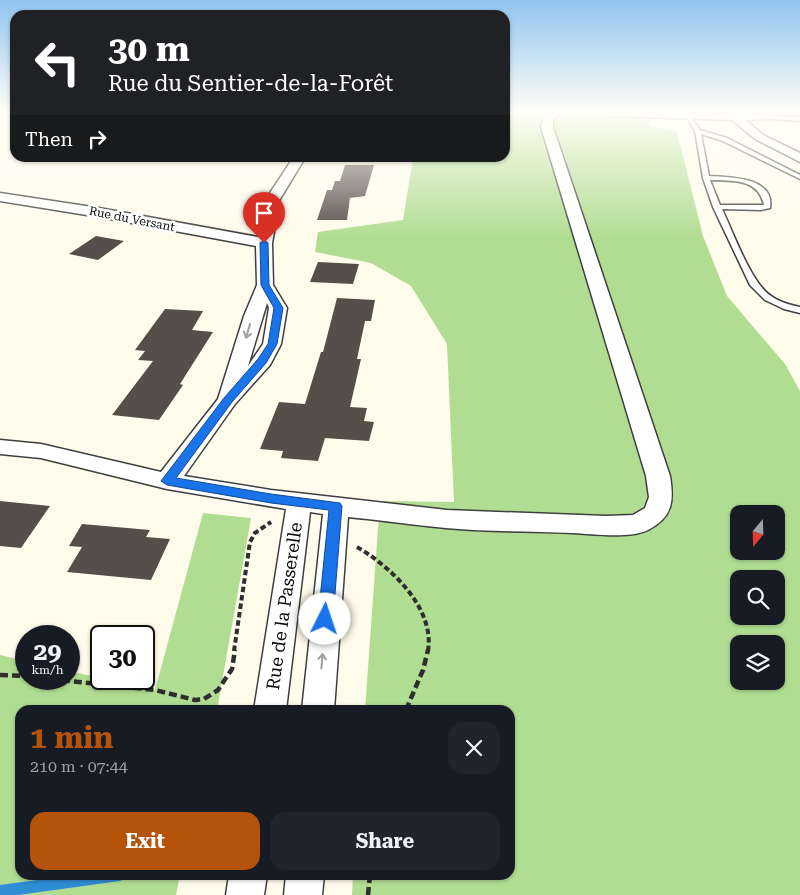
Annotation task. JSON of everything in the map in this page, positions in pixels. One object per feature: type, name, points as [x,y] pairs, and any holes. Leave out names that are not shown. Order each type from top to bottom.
[{"type":"street","points":[[0,447],[41,451],[167,481],[299,502],[447,519],[606,525],[638,524],[655,513],[661,497],[658,476],[557,155]]},
{"type":"street","points":[[228,400],[253,316],[265,285],[264,243],[273,199],[296,162]]},
{"type":"street","name":"Rue du Versant","points":[[0,198],[65,205],[114,216],[264,243]]},
{"type":"street","points":[[167,481],[228,400],[263,361],[272,344],[278,308],[265,285]]},
{"type":"street","name":"Rue de la Passerelle","points":[[271,705],[299,502]]},
{"type":"street","points":[[318,705],[336,506]]},
{"type":"street","points":[[245,895],[247,880]]},
{"type":"street","points":[[303,895],[304,880]]},
{"type":"lane","points":[[702,155],[706,178],[717,206],[754,285],[768,298],[787,307],[800,310]]},
{"type":"lane","points":[[753,155],[800,178]]},
{"type":"lane","points":[[706,178],[752,182],[759,186],[768,201],[768,207],[761,208],[717,206]]},
{"type":"path","points":[[80,682],[155,690],[195,700],[210,696],[226,680],[232,668],[250,542],[263,526],[275,521]]},
{"type":"path","points":[[354,545],[383,564],[398,579],[416,603],[427,626],[429,644],[424,669],[408,705]]},
{"type":"path","points":[[0,675],[15,676]]},
{"type":"path","points":[[368,895],[370,880]]},
{"type":"green space","points":[[510,155],[683,155],[703,236],[727,296],[785,364],[800,391],[800,895],[352,895],[353,880],[515,880],[515,705],[365,705],[380,501],[454,502],[447,344],[411,286],[371,263],[315,252],[318,232],[403,220],[412,162],[510,162]]},
{"type":"green space","points":[[203,513],[251,518],[218,705],[15,705],[15,880],[179,880],[176,895],[0,895],[0,655],[15,658],[15,690],[80,690],[80,673],[90,676],[90,690],[155,690]]},
{"type":"building","points":[[345,165],[374,165],[365,196],[350,198],[347,220],[317,220],[327,190],[332,190],[335,181],[340,181]]},
{"type":"building","points":[[96,236],[124,241],[98,260],[69,254]]},
{"type":"building","points":[[318,262],[359,264],[353,284],[310,282]]},
{"type":"building","points":[[337,298],[375,300],[371,321],[365,321],[357,359],[361,359],[350,407],[367,408],[364,421],[374,422],[369,441],[325,438],[318,461],[281,458],[283,451],[260,449],[279,402],[305,404],[321,352],[323,352]]},
{"type":"building","points":[[165,309],[203,311],[192,330],[213,332],[180,384],[183,385],[159,420],[112,415],[153,361],[138,360],[145,351],[135,350]]},
{"type":"building","points":[[0,501],[50,506],[21,548],[0,546]]},
{"type":"building","points":[[82,524],[150,530],[146,537],[170,539],[151,580],[67,572],[82,547],[69,546]]},
{"type":"waterway","points":[[0,891],[82,880]]},
{"type":"route","points":[[264,243],[265,285],[278,308],[277,327],[272,344],[263,361],[228,400],[167,481],[271,499],[336,506],[325,619]]}]
